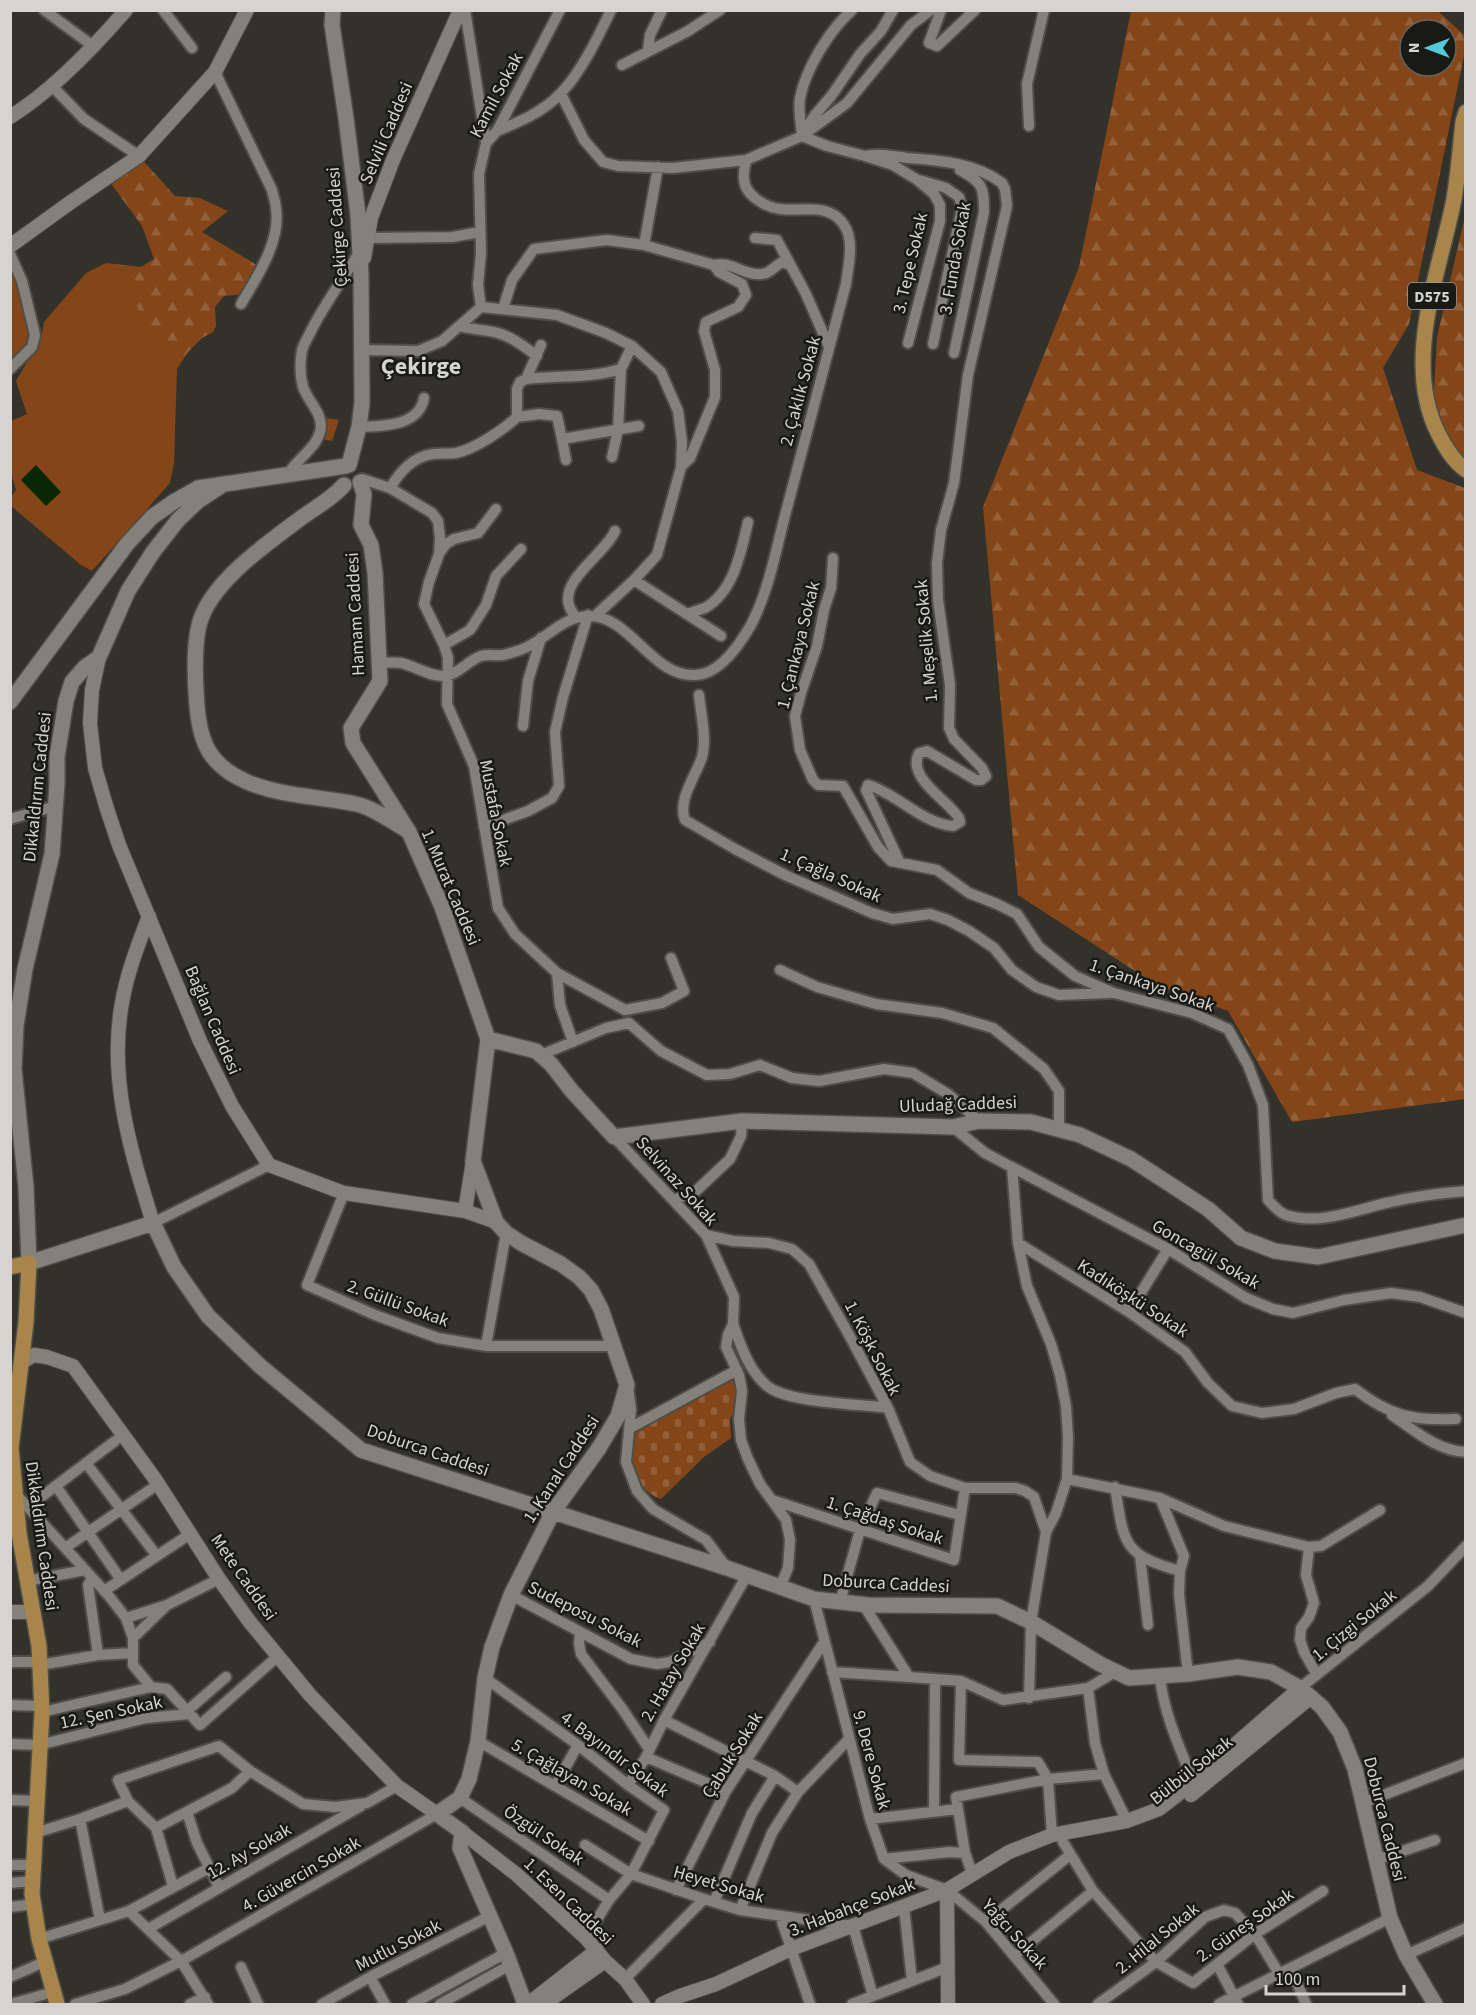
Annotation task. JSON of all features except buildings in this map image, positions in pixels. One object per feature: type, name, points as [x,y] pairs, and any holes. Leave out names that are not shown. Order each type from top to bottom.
[{"type":"main road","name":"Çekirge Caddesi","points":[[333,10],[332,25],[364,244],[361,275],[362,403],[352,475]]},
{"type":"main road","name":"D575","points":[[1466,112],[1454,202],[1431,300],[1423,350],[1424,389],[1433,423],[1446,449],[1466,470]]},
{"type":"main road","points":[[10,702],[127,544],[152,517],[175,501],[198,488],[224,484],[287,476],[352,475]]},
{"type":"main road","name":"Hamam Caddesi","points":[[352,475],[364,494],[361,525],[371,545],[375,573],[380,681],[351,728],[353,742],[409,832]]},
{"type":"main road","name":"1. Murat Caddesi","points":[[352,475],[335,495],[299,519],[217,589],[201,617],[194,672],[199,726],[207,749],[219,766],[246,781],[286,794],[359,804],[409,832],[442,907],[488,1039]]},
{"type":"main road","name":"Dikkaldırım Caddesi","points":[[55,1998],[44,1962],[33,1904],[42,1709],[40,1664],[33,1612],[15,1534],[11,1449],[27,1322],[29,1263],[26,1187],[13,1055],[16,1026],[25,969],[52,854],[57,757],[66,701],[72,682],[85,667],[99,657],[128,591],[153,552],[178,520],[198,501],[224,484]]},
{"type":"main road","points":[[359,804],[382,788]]},
{"type":"main road","points":[[614,1137],[536,1051],[488,1039],[473,1161],[501,1227],[579,1276],[591,1290],[601,1309],[627,1385]]},
{"type":"main road","name":"Uludağ Caddesi","points":[[614,1137],[742,1121],[953,1127],[979,1121],[1031,1122],[1080,1135],[1131,1159],[1208,1209],[1241,1238],[1275,1251],[1318,1257],[1466,1225]]},
{"type":"main road","points":[[10,1268],[153,1223]]},
{"type":"main road","name":"Doburca Caddesi","points":[[153,1223],[174,1267],[208,1316],[260,1366],[361,1450],[727,1568],[814,1599],[863,1604],[997,1606],[1031,1622],[1129,1678],[1160,1677],[1238,1667],[1271,1672],[1306,1692],[1322,1707],[1340,1732],[1355,1769],[1390,1918],[1406,1955],[1435,2004]]},
{"type":"main road","name":"1. Kanal Caddesi","points":[[456,1827],[460,1798],[469,1779],[478,1741],[485,1678],[492,1647],[511,1595],[553,1512],[599,1448],[618,1416],[627,1385]]},
{"type":"main road","points":[[436,1814],[460,1798]]},
{"type":"main road","name":"Mete Caddesi","points":[[436,1814],[456,1827]]},
{"type":"main road","points":[[456,1827],[460,1848],[526,2004]]},
{"type":"street","points":[[44,10],[93,46]]},
{"type":"street","points":[[10,117],[31,104],[93,46],[126,10]]},
{"type":"street","points":[[163,10],[192,48]]},
{"type":"street","points":[[10,246],[139,156],[215,72],[247,10]]},
{"type":"street","name":"Selvili Caddesi","points":[[364,244],[371,218],[393,160],[460,10]]},
{"type":"street","points":[[465,10],[486,143]]},
{"type":"street","name":"Kamil Sokak","points":[[481,307],[478,285],[481,253],[479,174],[486,143],[496,131],[560,10]]},
{"type":"street","points":[[496,131],[528,118],[561,94],[588,56],[611,10]]},
{"type":"street","points":[[648,50],[650,35],[662,10]]},
{"type":"street","points":[[622,65],[688,31],[720,10]]},
{"type":"street","points":[[802,136],[800,99],[811,68],[840,21],[852,10]]},
{"type":"street","points":[[802,136],[860,54],[881,31],[893,10]]},
{"type":"street","points":[[561,94],[584,140],[603,162],[618,166],[673,168],[746,160],[802,136],[847,103],[911,25],[931,10]]},
{"type":"street","points":[[941,10],[929,43],[937,46],[975,10]]},
{"type":"street","points":[[1029,126],[1027,84],[1044,10]]},
{"type":"street","points":[[215,72],[272,190],[277,210],[273,242],[259,275],[242,304]]},
{"type":"street","points":[[51,85],[84,118],[139,156]]},
{"type":"street","name":"3. Tepe Sokak","points":[[802,136],[827,146],[892,165],[916,179],[934,194],[940,205],[940,220],[908,343]]},
{"type":"street","points":[[865,156],[877,153],[937,160]]},
{"type":"street","name":"2. Çaklık Sokak","points":[[592,616],[602,616],[675,673],[698,676],[718,667],[736,647],[751,625],[773,567],[846,284],[850,245],[845,225],[833,214],[812,208],[779,209],[762,203],[749,193],[743,180],[746,160]]},
{"type":"street","name":"1. Meşelik Sokak","points":[[900,863],[866,790],[868,785],[879,788],[933,820],[953,826],[960,822],[959,818],[925,783],[918,768],[917,756],[927,751],[976,780],[985,779],[986,776],[954,739],[949,728],[950,685],[938,600],[937,563],[941,530],[954,483],[968,375],[1007,206],[1002,183],[976,170],[937,160]]},
{"type":"street","name":"3. Funda Sokak","points":[[937,160],[978,180],[984,195],[984,212],[954,353]]},
{"type":"street","points":[[644,245],[658,167]]},
{"type":"street","points":[[916,179],[946,188],[959,197],[962,208],[933,344]]},
{"type":"street","points":[[287,476],[292,467],[315,443],[320,433],[321,422],[318,412],[303,386],[300,365],[303,349],[321,311],[364,244],[452,237],[480,232]]},
{"type":"street","points":[[755,238],[777,240],[806,294],[829,347]]},
{"type":"street","points":[[503,309],[512,280],[534,249],[607,240],[644,245],[714,265],[725,265],[753,273],[765,273],[782,262],[790,265]]},
{"type":"street","points":[[10,254],[22,281],[35,336],[32,347],[10,369]]},
{"type":"street","points":[[681,467],[690,458],[716,397],[714,370],[704,337],[704,326],[706,322],[738,307],[746,295],[742,284],[719,272],[714,265]]},
{"type":"street","points":[[362,350],[418,351],[442,341],[481,307],[557,315],[606,333],[632,346],[661,372],[678,411],[682,442],[681,467],[657,555],[634,580],[592,616],[566,687],[555,732],[558,786],[552,798],[528,811],[484,826]]},
{"type":"street","points":[[460,326],[500,334],[539,350],[526,379]]},
{"type":"street","points":[[612,457],[618,430],[621,369],[632,346]]},
{"type":"street","points":[[517,417],[518,389],[520,382],[526,379],[589,377],[621,369]]},
{"type":"street","points":[[357,434],[396,425],[412,416],[423,405],[424,398]]},
{"type":"street","points":[[390,488],[402,469],[417,459],[430,454],[457,453],[475,446],[517,417],[539,414],[557,416],[566,460]]},
{"type":"street","points":[[562,439],[639,426]]},
{"type":"street","name":"Mustafa Sokak","points":[[352,475],[390,488],[432,513],[438,521],[439,554],[424,604],[444,645],[447,658],[447,704],[474,766],[498,908],[515,934],[557,973],[625,1010]]},
{"type":"street","points":[[439,554],[446,544],[454,539],[478,533],[496,509]]},
{"type":"street","points":[[687,614],[705,607],[727,587],[739,557],[748,522]]},
{"type":"street","points":[[575,617],[569,605],[568,594],[587,564],[611,542],[615,531]]},
{"type":"street","points":[[444,645],[470,630],[486,605],[496,576],[521,549]]},
{"type":"street","name":"1. Çankaya Sokak","points":[[833,558],[831,588],[824,609],[817,646],[795,716],[800,750],[813,780],[818,784],[843,786],[878,847],[891,861],[937,870],[969,893],[1017,914],[1039,947],[1075,976],[1114,993],[1192,1013],[1228,1029],[1248,1065],[1263,1105],[1268,1200],[1284,1214],[1310,1218],[1349,1214],[1429,1194],[1466,1191]]},
{"type":"street","points":[[634,580],[721,636]]},
{"type":"street","points":[[379,663],[401,663],[432,674],[446,676],[480,656],[503,655],[529,646],[575,617],[592,616]]},
{"type":"street","points":[[523,726],[528,681],[541,638]]},
{"type":"street","name":"Bağlan Caddesi","points":[[99,657],[92,690],[90,723],[96,768],[119,845],[231,1106],[269,1165]]},
{"type":"street","name":"1. Çağla Sokak","points":[[699,695],[702,756],[684,805],[685,820],[785,874],[872,913],[893,919],[930,914],[948,920],[994,948],[1012,970],[1036,987],[1059,995],[1114,993]]},
{"type":"street","points":[[10,819],[56,806]]},
{"type":"street","points":[[149,916],[134,956],[122,1005],[118,1046],[118,1084],[132,1154],[153,1223],[269,1165],[344,1193],[465,1211],[501,1227],[486,1346]]},
{"type":"street","points":[[671,958],[684,991],[662,1003],[625,1010],[629,1023],[661,1051],[707,1075],[730,1074],[760,1065],[792,1078],[819,1081],[884,1069],[913,1073],[948,1094],[979,1121]]},
{"type":"street","points":[[780,970],[817,987],[876,1004],[942,1012],[993,1028],[1044,1069],[1059,1091],[1059,1129]]},
{"type":"street","points":[[557,973],[561,1005],[573,1042]]},
{"type":"street","points":[[541,1055],[606,1028],[629,1023]]},
{"type":"street","points":[[674,1200],[696,1191],[730,1159],[741,1136],[742,1121]]},
{"type":"street","name":"Goncagül Sokak","points":[[953,1127],[985,1153],[1168,1249],[1246,1298],[1273,1309],[1293,1313],[1344,1300],[1391,1293],[1420,1297],[1466,1313]]},
{"type":"street","name":"Selvinaz Sokak","points":[[614,1137],[706,1235],[734,1298],[733,1324],[726,1347],[737,1370],[742,1391],[739,1419],[741,1440],[752,1467],[771,1500],[786,1520],[790,1540],[788,1568],[780,1587]]},
{"type":"street","points":[[465,1211],[473,1161]]},
{"type":"street","points":[[1012,1167],[1018,1243],[1027,1287],[1051,1344],[1060,1375],[1066,1406],[1068,1437],[1067,1479],[1056,1513],[1046,1532],[1031,1622],[1029,1698]]},
{"type":"street","name":"2. Güllü Sokak","points":[[344,1193],[307,1285],[375,1315],[438,1338],[486,1346],[614,1346]]},
{"type":"street","name":"1. Köşk Sokak","points":[[706,1235],[733,1241],[769,1243],[792,1249],[809,1264],[888,1407]]},
{"type":"street","name":"Kadıköşkü Sokak","points":[[1018,1243],[1129,1312],[1185,1352],[1208,1383],[1232,1406],[1262,1413],[1294,1409],[1336,1393],[1355,1389],[1372,1402],[1400,1415],[1431,1420],[1456,1419]]},
{"type":"street","points":[[1129,1312],[1168,1249]]},
{"type":"street","name":"1. Köşk Sokak","points":[[733,1324],[746,1359],[766,1386],[789,1397],[888,1407]]},
{"type":"street","name":"Mete Caddesi","points":[[22,1362],[34,1355],[73,1366],[156,1479],[219,1579],[249,1621],[310,1695],[397,1786],[436,1814]]},
{"type":"street","points":[[630,1428],[737,1370]]},
{"type":"street","points":[[627,1385],[632,1408],[626,1462],[637,1491],[653,1509],[706,1540],[727,1568]]},
{"type":"street","points":[[888,1407],[910,1462],[930,1476],[965,1488],[1016,1488],[1026,1491],[1034,1497],[1046,1532]]},
{"type":"street","points":[[1388,1410],[1434,1444],[1466,1452]]},
{"type":"street","points":[[28,1508],[115,1441]]},
{"type":"street","points":[[86,1463],[157,1556]]},
{"type":"street","points":[[1067,1479],[1160,1498],[1224,1526],[1308,1547],[1321,1546],[1380,1510]]},
{"type":"street","points":[[56,1486],[121,1580]]},
{"type":"street","points":[[65,1548],[154,1487]]},
{"type":"street","points":[[1115,1487],[1125,1541],[1140,1556],[1161,1566],[1180,1571]]},
{"type":"street","name":"1. Çağdaş Sokak","points":[[771,1500],[954,1560],[965,1488]]},
{"type":"street","points":[[14,1493],[126,1618],[133,1638],[133,1665],[151,1687]]},
{"type":"street","points":[[840,1602],[860,1530],[877,1493],[960,1515]]},
{"type":"street","points":[[1160,1498],[1184,1556],[1180,1571],[1179,1594],[1188,1674]]},
{"type":"street","points":[[104,1591],[190,1534]]},
{"type":"street","name":"1. Çizgi Sokak","points":[[1306,1692],[1317,1675],[1428,1586],[1466,1546]]},
{"type":"street","points":[[1308,1547],[1306,1575],[1314,1603],[1309,1617],[1301,1628],[1300,1640],[1317,1675]]},
{"type":"street","points":[[1140,1556],[1148,1625]]},
{"type":"street","points":[[27,1581],[88,1574]]},
{"type":"street","points":[[88,1574],[98,1655]]},
{"type":"street","name":"2. Hatay Sokak","points":[[627,1785],[648,1753],[664,1720],[747,1575]]},
{"type":"street","points":[[126,1618],[167,1605],[219,1579]]},
{"type":"street","name":"Sudeposu Sokak","points":[[511,1595],[631,1659],[657,1664],[670,1662],[710,1642]]},
{"type":"street","name":"9. Dere Sokak","points":[[814,1599],[870,1819],[884,1859]]},
{"type":"street","points":[[863,1604],[909,1677]]},
{"type":"street","points":[[133,1638],[167,1605]]},
{"type":"street","points":[[10,1612],[33,1612]]},
{"type":"street","points":[[580,1632],[581,1654],[623,1710],[648,1753],[726,1791]]},
{"type":"street","name":"Çabuk Sokak","points":[[676,1890],[726,1791],[824,1642]]},
{"type":"street","points":[[10,1662],[40,1664],[98,1655],[133,1653]]},
{"type":"street","points":[[10,1704],[42,1709],[151,1687],[167,1689],[200,1725],[278,1656]]},
{"type":"street","points":[[832,1672],[961,1682],[1003,1700],[1088,1688],[1115,1672]]},
{"type":"street","name":"12. Şen Sokak","points":[[10,1744],[39,1745],[146,1718],[189,1712],[226,1677]]},
{"type":"street","points":[[1160,1677],[1162,1697],[1173,1735],[1197,1784]]},
{"type":"street","name":"4. Bayındır Sokak","points":[[485,1678],[578,1745],[627,1785],[664,1810],[631,1874],[609,1900],[586,1938]]},
{"type":"street","points":[[934,1679],[934,1812]]},
{"type":"street","points":[[961,1682],[959,1760],[1038,1762],[1048,1779],[1062,1844],[1093,1892],[1156,1962]]},
{"type":"street","points":[[1088,1688],[1095,1743],[1104,1774],[1127,1821]]},
{"type":"street","name":"Bülbül Sokak","points":[[1062,1844],[1128,1829],[1162,1817],[1197,1784],[1306,1692]]},
{"type":"street","points":[[664,1720],[746,1760],[798,1792]]},
{"type":"street","points":[[740,1910],[772,1833],[798,1792],[849,1738]]},
{"type":"street","name":"5. Çağlayan Sokak","points":[[478,1741],[649,1841]]},
{"type":"street","points":[[555,1786],[578,1745]]},
{"type":"street","points":[[173,1886],[156,1828],[128,1801],[118,1780],[219,1746],[250,1771],[303,1804],[335,1807],[367,1803]]},
{"type":"street","points":[[1363,1803],[1466,1763]]},
{"type":"street","points":[[156,1828],[232,1788],[250,1771]]},
{"type":"street","points":[[972,1873],[965,1853],[956,1797],[1048,1779],[1104,1774]]},
{"type":"street","points":[[625,1979],[709,1901],[752,1814],[775,1776]]},
{"type":"street","name":"Bülbül Sokak","points":[[1062,1844],[1159,1809],[1197,1784]]},
{"type":"street","name":"12. Ay Sokak","points":[[148,1929],[397,1786]]},
{"type":"street","name":"Özgül Sokak","points":[[460,1798],[609,1900]]},
{"type":"street","points":[[10,1800],[36,1801]]},
{"type":"street","points":[[36,1833],[128,1801]]},
{"type":"street","points":[[870,1819],[958,1809]]},
{"type":"street","points":[[187,1812],[219,1887]]},
{"type":"street","name":"4. Güvercin Sokak","points":[[75,2004],[125,1989],[181,1961],[436,1814]]},
{"type":"street","points":[[80,1819],[100,1920]]},
{"type":"street","name":"1. Esen Caddesi","points":[[456,1827],[516,1874],[586,1938],[625,1979],[643,2004]]},
{"type":"street","points":[[1376,1860],[1435,1840]]},
{"type":"street","points":[[986,1922],[1062,1844]]},
{"type":"street","name":"3. Habahçe Sokak","points":[[662,2004],[680,1995],[716,1984],[791,1948],[947,1890],[1009,1852],[1062,1844]]},
{"type":"street","name":"Heyet Sokak","points":[[585,1845],[631,1874],[709,1901],[740,1910],[853,1926]]},
{"type":"street","points":[[884,1859],[949,1852],[965,1853]]},
{"type":"street","points":[[884,1859],[906,1875],[947,1890],[948,2004]]},
{"type":"street","points":[[10,1865],[33,1873]]},
{"type":"street","points":[[39,1939],[129,1911],[209,1868]]},
{"type":"street","points":[[10,1883],[33,1873]]},
{"type":"street","name":"Yağcı Sokak","points":[[947,1890],[986,1922],[1054,2004]]},
{"type":"street","name":"2. Güneş Sokak","points":[[1156,1962],[1193,1983],[1255,1934],[1323,1891]]},
{"type":"street","points":[[1014,1956],[1093,1892]]},
{"type":"street","points":[[10,1906],[33,1904]]},
{"type":"street","points":[[904,1907],[912,1981]]},
{"type":"street","name":"2. Hilal Sokak","points":[[1098,2004],[1156,1962],[1205,1917],[1224,1910],[1235,1913],[1255,1934],[1280,1975]]},
{"type":"street","points":[[129,1911],[181,1961],[206,2001],[190,2004]]},
{"type":"street","name":"Mutlu Sokak","points":[[326,2003],[370,1977],[490,1916]]},
{"type":"street","points":[[780,1916],[810,2004]]},
{"type":"street","points":[[1219,2004],[1236,2001],[1291,1969],[1390,1918]]},
{"type":"street","points":[[853,1926],[873,1996]]},
{"type":"street","points":[[1406,1955],[1466,1928]]},
{"type":"street","points":[[526,2004],[601,1955]]},
{"type":"street","points":[[544,2004],[601,1955]]},
{"type":"street","points":[[412,2004],[508,1959]]},
{"type":"street","points":[[440,2004],[508,1959]]},
{"type":"street","points":[[10,1977],[44,1962]]},
{"type":"street","points":[[1217,1964],[1236,2001]]},
{"type":"street","points":[[242,1967],[258,2004]]},
{"type":"street","points":[[852,2004],[948,1967]]},
{"type":"street","points":[[1291,1969],[1306,2004]]},
{"type":"street","points":[[370,1977],[385,2004]]},
{"type":"street","points":[[11,2004],[55,1998]]},
{"type":"green space","points":[[1131,11],[1438,11],[1446,18],[1398,18],[1398,78],[1458,78],[1458,30],[1465,36],[1465,51],[1409,324],[1383,368],[1417,470],[1465,488],[1465,1099],[1292,1122],[1228,1011],[1158,986],[1018,895],[983,507],[1079,267]]},
{"type":"green space","points":[[139,156],[175,196],[200,198],[228,211],[202,232],[262,268],[248,294],[224,296],[215,307],[216,326],[213,332],[202,338],[188,352],[177,369],[106,263],[141,267],[154,259],[142,226],[107,178]]},
{"type":"green space","points":[[1465,216],[1465,461],[1445,435],[1433,405],[1437,337]]},
{"type":"green space","points":[[14,263],[35,335],[10,369],[10,264]]},
{"type":"green space","points":[[106,263],[177,369],[174,464],[170,483],[92,571],[81,565],[11,506],[11,497],[16,490],[11,472],[11,421],[27,414],[16,381],[41,338],[44,322],[86,273]]},
{"type":"green space","points":[[319,417],[339,420],[332,441],[317,438]]},
{"type":"green space","points":[[734,1376],[737,1406],[730,1419],[731,1438],[704,1457],[661,1499],[651,1494],[639,1481],[633,1463],[631,1433]]},
{"type":"shaded area","points":[[36,465],[61,492],[46,506],[21,480]]},
{"type":"district","name":"Çekirge","points":[[421,366]]}]
